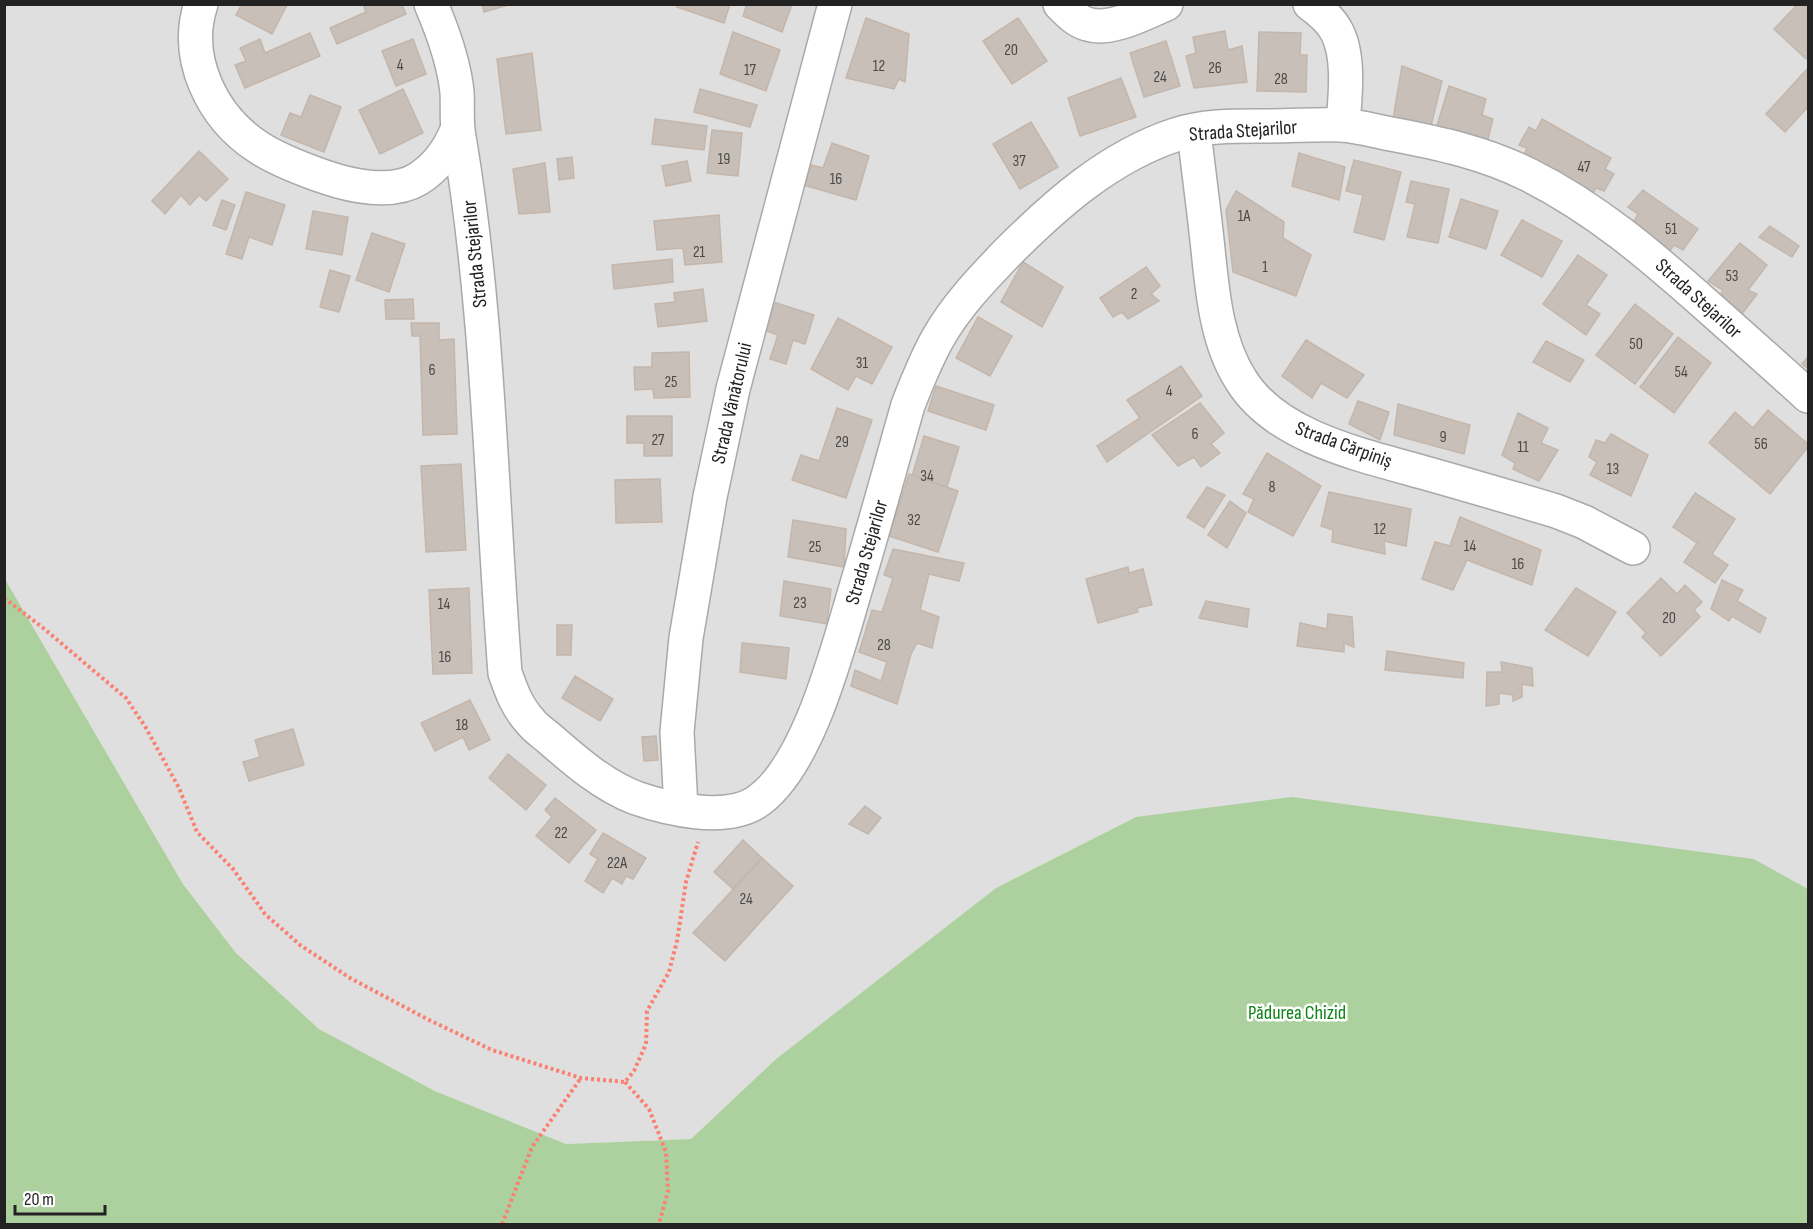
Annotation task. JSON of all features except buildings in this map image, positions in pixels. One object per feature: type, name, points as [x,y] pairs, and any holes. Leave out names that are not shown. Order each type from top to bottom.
[{"type":"street","points":[[201,4],[195,32],[197,60],[203,81],[213,101],[233,126],[256,146],[284,161],[344,183],[374,187],[398,186],[417,180],[436,165],[451,145],[457,130]]},
{"type":"street","name":"Strada Stejarilor","points":[[431,4],[452,61],[457,91],[457,130],[469,200],[479,282],[505,673],[513,696],[529,720],[562,750],[602,780],[627,795],[654,804],[717,813],[738,810],[755,803],[771,790],[786,771],[826,688],[908,405],[928,357],[952,315],[969,293],[1045,215],[1109,167],[1147,146],[1177,134],[1208,128],[1241,126],[1343,125],[1447,145],[1488,157],[1529,175],[1576,201],[1648,254],[1809,396]]},
{"type":"street","name":"Strada Vânătorului","points":[[681,809],[678,732],[686,638],[700,550],[733,389],[836,4]]},
{"type":"street","points":[[1060,4],[1074,18],[1088,25],[1103,27],[1166,4]]},
{"type":"street","points":[[1310,4],[1325,16],[1337,32],[1342,49],[1344,64],[1343,125]]},
{"type":"street","name":"Strada Cărpiniș","points":[[1194,131],[1212,285],[1220,327],[1240,380],[1256,399],[1281,420],[1316,438],[1352,451],[1556,511],[1584,522],[1633,548]]},
{"type":"path","points":[[4,598],[126,698],[146,728],[179,788],[197,832],[233,869],[265,914],[300,945],[350,978],[492,1050],[581,1078],[625,1082],[649,1109],[666,1152],[668,1191],[659,1224]]},
{"type":"path","points":[[625,1082],[634,1071],[646,1044],[647,1011],[669,972],[677,940],[686,882],[700,836],[681,809]]},
{"type":"path","points":[[502,1224],[532,1147],[581,1078]]},
{"type":"shaded area","points":[[4,5],[1808,5],[1808,889],[1754,859],[1136,817],[996,888],[776,1059],[691,1139],[566,1144],[435,1091],[319,1029],[236,953],[183,884],[5,579]]},
{"type":"green space","name":"Pădurea Chizid","points":[[5,579],[183,884],[236,953],[319,1029],[435,1091],[566,1144],[691,1139],[776,1059],[996,888],[1136,817],[1292,797],[1754,859],[1808,889],[1808,1224],[5,1224]]}]
